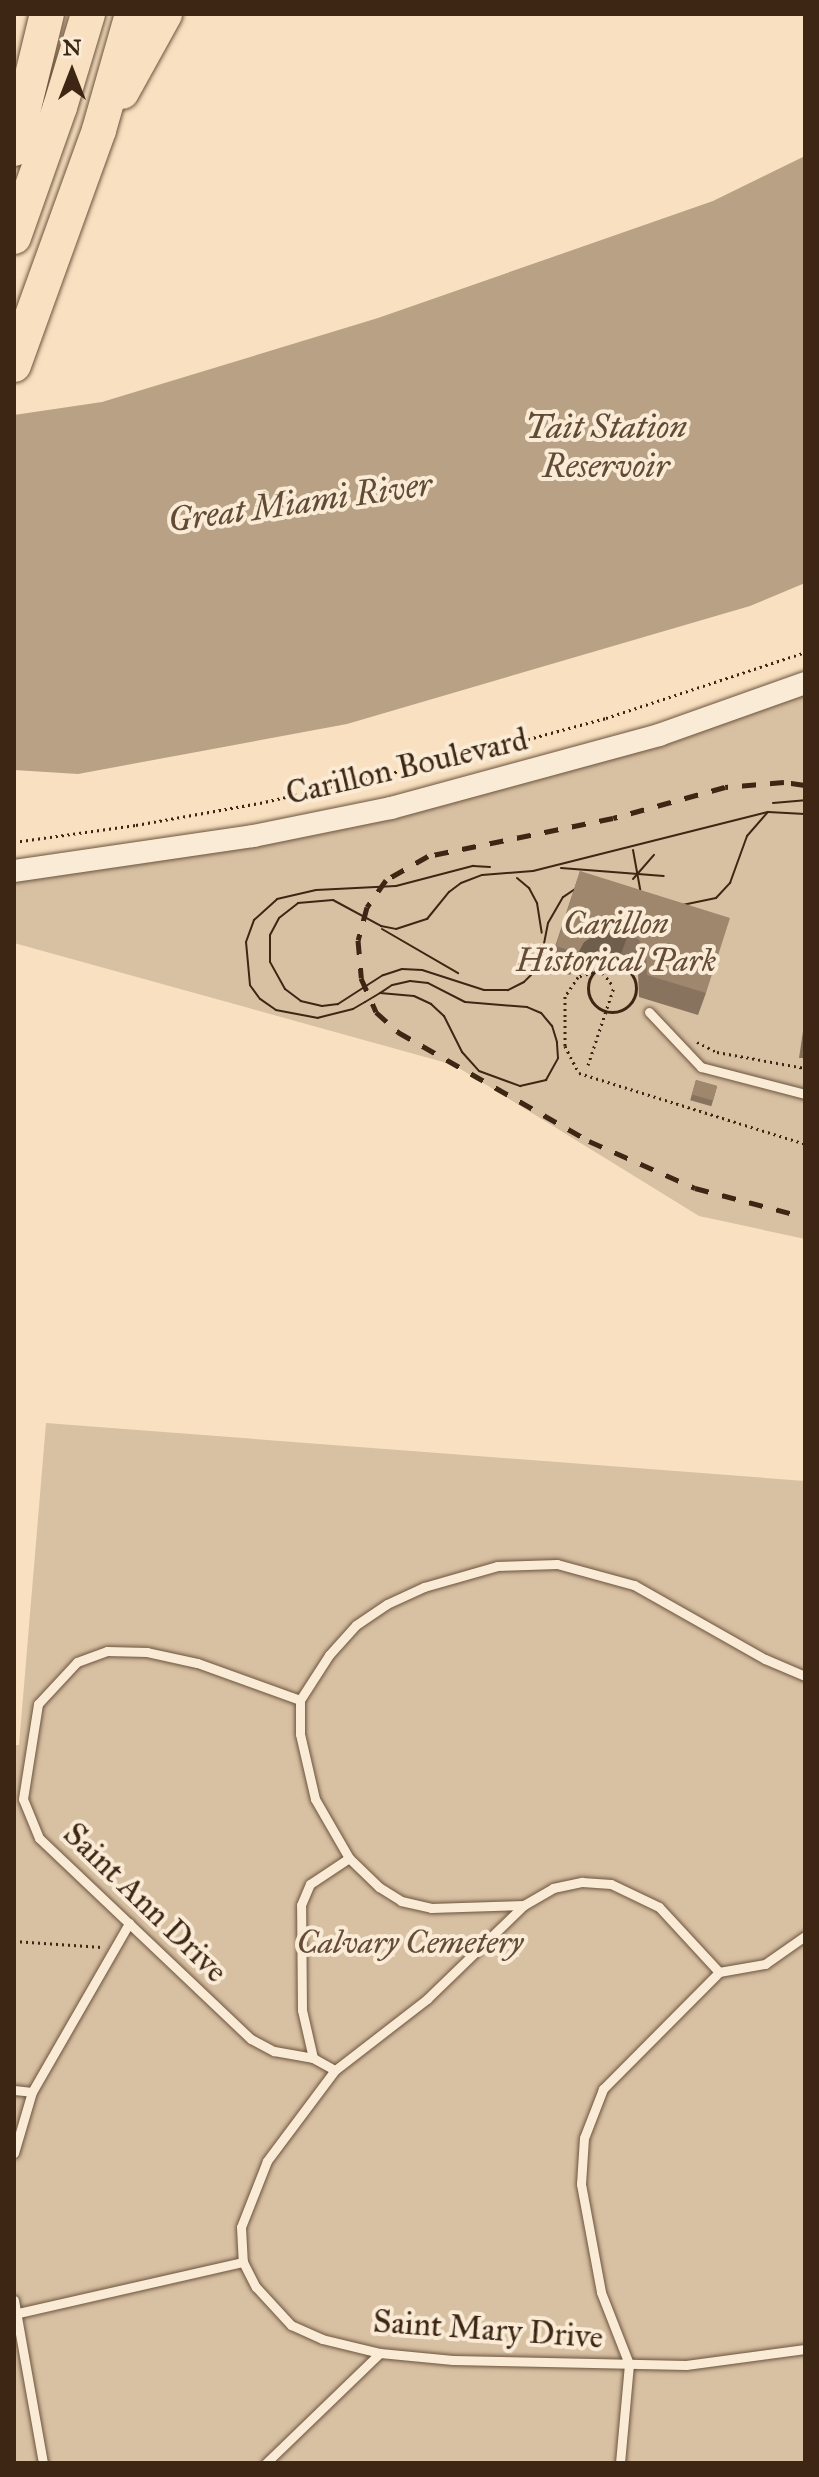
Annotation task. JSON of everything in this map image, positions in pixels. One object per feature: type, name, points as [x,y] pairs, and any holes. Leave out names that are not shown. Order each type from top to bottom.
[{"type":"highway","points":[[14,149],[47,14]]},
{"type":"highway","points":[[16,232],[60,107],[88,14]]},
{"type":"highway","points":[[14,365],[99,130],[132,14]]},
{"type":"highway","points":[[99,130],[165,14]]},
{"type":"street","name":"Carillon Boulevard","points":[[14,871],[239,838],[391,808],[659,735],[805,683]]},
{"type":"lane","points":[[649,1012],[701,1067],[805,1094]]},
{"type":"lane","points":[[524,1905],[431,1908],[401,1901],[379,1887],[349,1858],[315,1799],[300,1734],[300,1700],[329,1655],[356,1625],[387,1604],[424,1587],[497,1566],[557,1564],[634,1585],[765,1659],[805,1676]]},
{"type":"lane","name":"Saint Ann Drive","points":[[300,1700],[197,1663],[147,1652],[107,1651],[77,1662],[38,1704],[19,1798],[39,1838],[251,2039],[274,2051],[313,2058],[335,2070]]},
{"type":"lane","points":[[313,2058],[300,1980],[301,1905],[310,1884],[349,1858]]},
{"type":"lane","points":[[14,2314],[243,2262],[241,2227],[253,2188],[267,2161],[335,2070],[427,1999],[524,1905],[553,1888],[582,1882],[611,1884],[659,1907],[719,1972]]},
{"type":"lane","points":[[14,2153],[32,2092],[129,1923]]},
{"type":"lane","points":[[620,2463],[629,2364],[601,2292],[581,2184],[584,2138],[603,2089],[719,1972],[765,1964],[805,1936]]},
{"type":"lane","points":[[14,2090],[32,2092]]},
{"type":"lane","name":"Saint Mary Drive","points":[[243,2262],[256,2287],[291,2325],[322,2339],[380,2353],[453,2360],[686,2365],[805,2349]]},
{"type":"lane","points":[[14,2300],[14,2314],[43,2463]]},
{"type":"lane","points":[[266,2463],[380,2353]]},
{"type":"path","points":[[14,842],[260,803],[470,755],[606,718],[805,652]]},
{"type":"path","points":[[593,972],[591,992],[600,1008],[610,1014],[622,1011],[634,1000],[635,986],[625,967],[617,963],[578,977],[565,996],[565,1046],[579,1073],[805,1144]]},
{"type":"path","points":[[588,1065],[614,987],[599,967]]},
{"type":"path","points":[[634,1000],[649,1012]]},
{"type":"path","points":[[692,1039],[717,1052],[805,1068]]},
{"type":"path","points":[[14,1941],[115,1948]]},
{"type":"green space","name":"Carillon Historical Park","points":[[805,683],[805,1239],[699,1216],[454,1065],[14,943],[14,871],[309,825]]},
{"type":"green space","name":"Calvary Cemetery","points":[[46,1423],[805,1481],[805,2463],[14,2463],[14,1745],[19,1745]]},
{"type":"water","name":"Tait Station Reservoir","points":[[805,156],[805,583],[750,606],[347,724],[78,774],[14,770],[14,415],[102,402],[378,318],[713,201]]},
{"type":"building","points":[[580,871],[730,918],[706,993],[647,975],[646,950],[629,932],[604,929],[584,942],[578,953],[556,946]]},
{"type":"building","points":[[696,1080],[717,1086],[713,1100],[692,1094]]},
{"type":"tram line","points":[[773,803],[805,800]]},
{"type":"tram line","points":[[593,885],[578,887],[563,897],[548,923],[541,958],[534,972],[524,982],[508,990],[484,990],[422,970],[402,969],[383,975],[338,1004],[322,1006],[301,1001],[285,989],[270,962],[270,935],[279,918],[298,903],[333,900],[381,926],[396,929],[427,919],[449,892],[461,883],[482,875],[533,871],[768,812],[805,814]]},
{"type":"tram line","points":[[668,908],[716,898],[730,883],[747,836],[768,812]]},
{"type":"tram line","points":[[633,850],[641,894]]},
{"type":"tram line","points":[[633,879],[654,855]]},
{"type":"tram line","points":[[380,993],[414,996],[431,1004],[444,1016],[462,1052],[479,1071],[520,1086],[546,1080],[558,1058],[557,1042],[552,1026],[541,1013],[527,1007],[465,1002],[428,983],[410,981],[392,985],[353,1009],[318,1018],[276,1010],[260,999],[250,985],[246,942],[254,920],[277,899],[316,890],[396,886],[473,866],[490,867]]},
{"type":"tram line","points":[[561,868],[664,876]]},
{"type":"tram line","points":[[517,878],[529,888],[537,903],[542,933]]},
{"type":"tram line","points":[[382,929],[458,973]]},
{"type":"railway","points":[[805,785],[784,782],[725,787],[613,818],[428,856],[386,880],[367,907],[358,940],[361,978],[376,1012],[398,1032],[589,1141],[695,1188],[805,1217]]},
{"type":"water label","name":"Great Miami River","points":[[300,502]]}]
